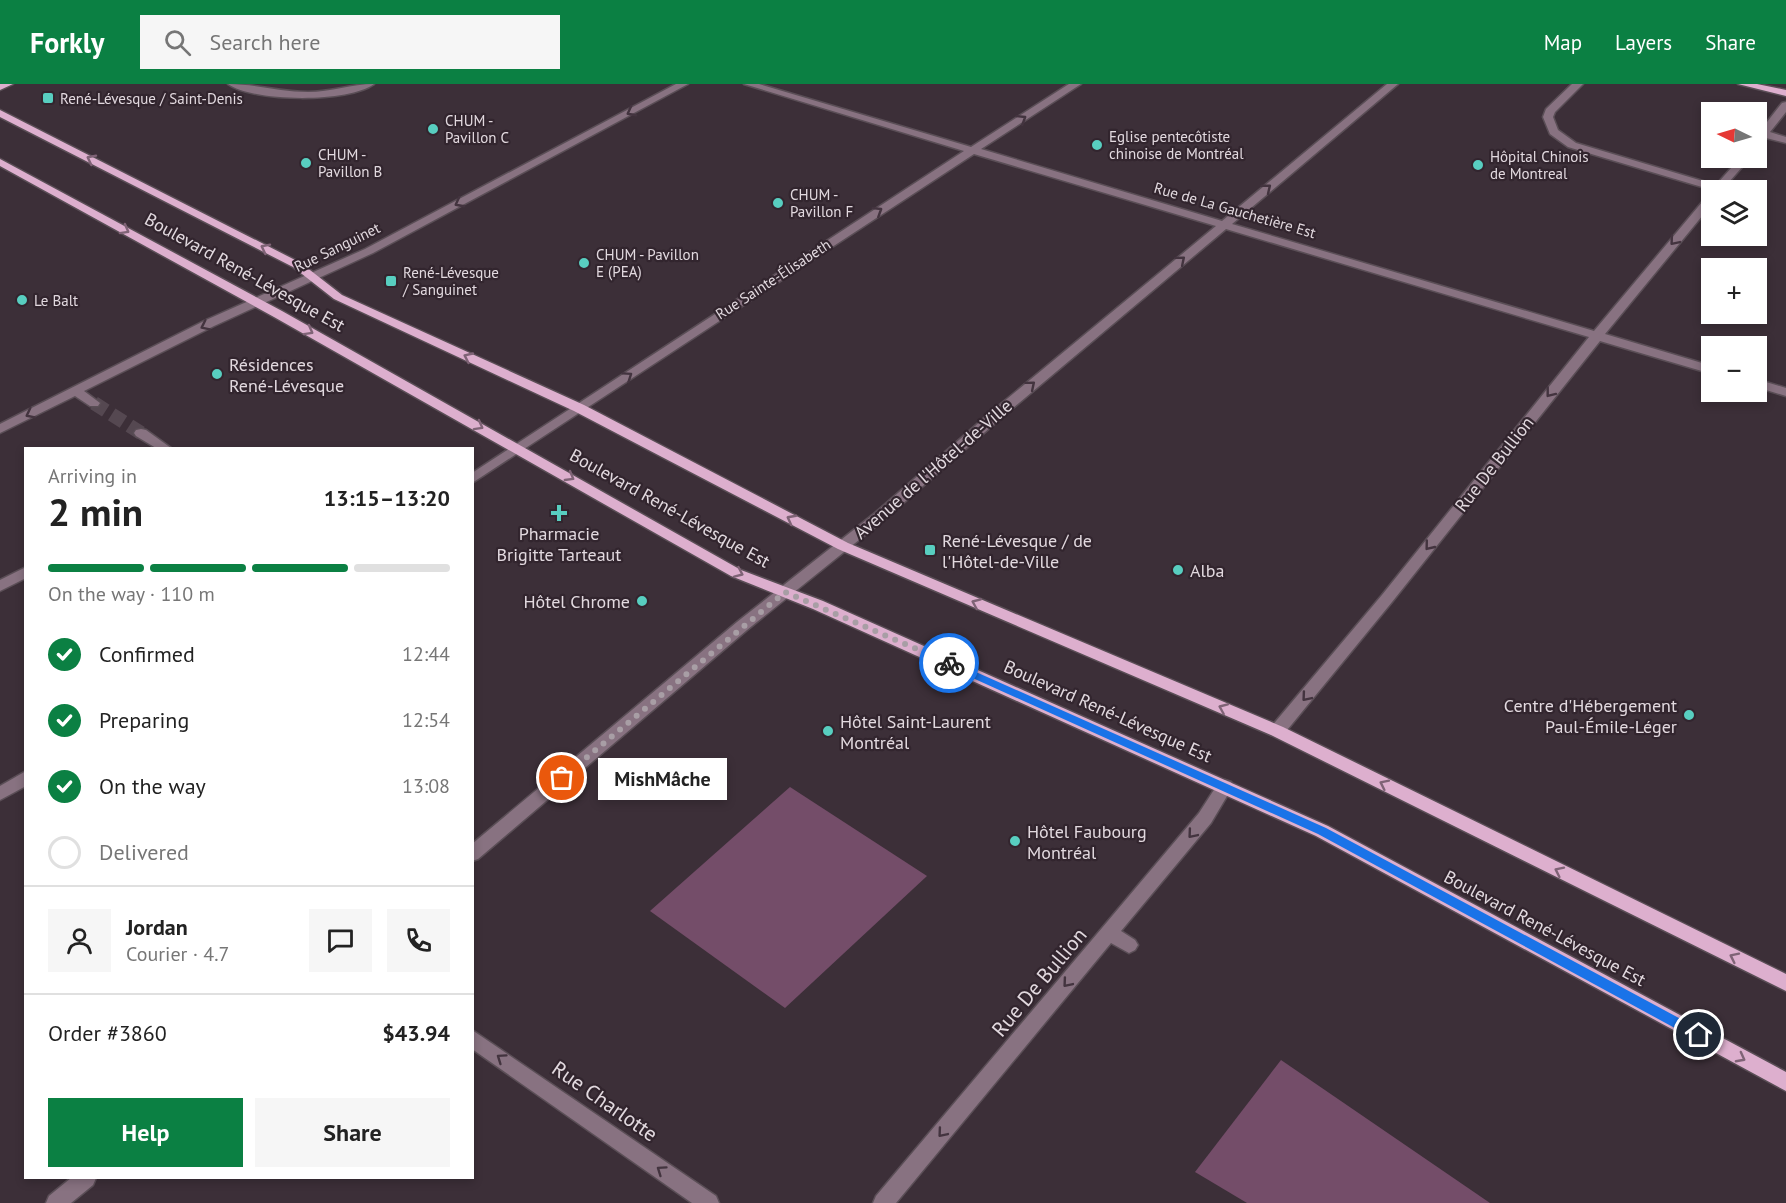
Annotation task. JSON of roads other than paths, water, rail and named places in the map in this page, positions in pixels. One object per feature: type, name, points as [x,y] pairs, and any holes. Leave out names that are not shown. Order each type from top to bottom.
[{"type":"main road","points":[[0,87],[8,84]]},
{"type":"main road","points":[[1743,84],[1786,93]]},
{"type":"main road","name":"Boulevard René-Lévesque Est","points":[[0,113],[291,261],[315,277],[338,297],[579,408],[843,546],[1277,731],[1786,983]]},
{"type":"main road","name":"Boulevard René-Lévesque Est","points":[[0,162],[258,302],[736,573],[785,592],[1322,831],[1786,1082]]},
{"type":"street","points":[[233,84],[263,92],[302,94],[338,93],[369,84]]},
{"type":"street","name":"Rue Sanguinet","points":[[0,429],[258,302],[369,252],[683,84]]},
{"type":"street","name":"Rue de La Gauchetière Est","points":[[749,84],[1701,367]]},
{"type":"street","name":"Rue Sainte-Élisabeth","points":[[474,478],[1076,84]]},
{"type":"street","name":"Avenue de l'Hôtel-de-Ville","points":[[474,852],[1393,84]]},
{"type":"street","points":[[1578,84],[1550,111],[1548,117],[1554,132],[1562,140],[1701,187]]},
{"type":"street","points":[[1767,131],[1786,105]]},
{"type":"street","points":[[917,134],[927,128]]},
{"type":"street","points":[[1767,135],[1786,140]]},
{"type":"street","name":"Rue De Bullion","points":[[1726,180],[1736,168]]},
{"type":"street","name":"Rue De Bullion","points":[[1277,731],[1701,210]]},
{"type":"street","points":[[1767,386],[1786,392]]},
{"type":"street","points":[[75,391],[94,403]]},
{"type":"street","points":[[141,433],[162,447]]},
{"type":"street","points":[[0,586],[24,573]]},
{"type":"street","points":[[0,794],[24,778]]},
{"type":"street","name":"Rue De Bullion","points":[[883,1203],[1205,818],[1225,786]]},
{"type":"street","points":[[1109,933],[1129,945]]},
{"type":"street","name":"Rue Charlotte","points":[[474,1039],[709,1203]]},
{"type":"street","points":[[56,1203],[85,1179]]},
{"type":"tunnel","points":[[94,403],[141,433]]},
{"type":"place","name":"René-Lévesque / Saint-Denis","points":[[48,98]]},
{"type":"place","name":"CHUM - Pavillon C","points":[[433,129]]},
{"type":"place","name":"Eglise pentecôtiste chinoise de Montréal","points":[[1097,145]]},
{"type":"place","name":"CHUM - Pavillon B","points":[[306,163]]},
{"type":"place","name":"Hôpital Chinois de Montreal","points":[[1478,165]]},
{"type":"place","name":"CHUM - Pavillon F","points":[[778,203]]},
{"type":"place","name":"CHUM - Pavillon E (PEA)","points":[[584,263]]},
{"type":"place","name":"René-Lévesque / Sanguinet","points":[[391,281]]},
{"type":"place","name":"Le Balt","points":[[22,300]]},
{"type":"place","name":"Résidences René-Lévesque","points":[[217,374]]},
{"type":"place","name":"Pharmacie Brigitte Tarteaut","points":[[559,513]]},
{"type":"place","name":"René-Lévesque / de l'Hôtel-de-Ville","points":[[930,550]]},
{"type":"place","name":"Alba","points":[[1178,570]]},
{"type":"place","name":"Hôtel Chrome","points":[[642,601]]},
{"type":"place","name":"Centre d'Hébergement Paul-Émile-Léger","points":[[1689,715]]},
{"type":"place","name":"Hôtel Saint-Laurent Montréal","points":[[828,731]]},
{"type":"place","name":"MishMâche","points":[[562,778]]},
{"type":"place","name":"Hôtel Faubourg Montréal","points":[[1015,841]]}]
